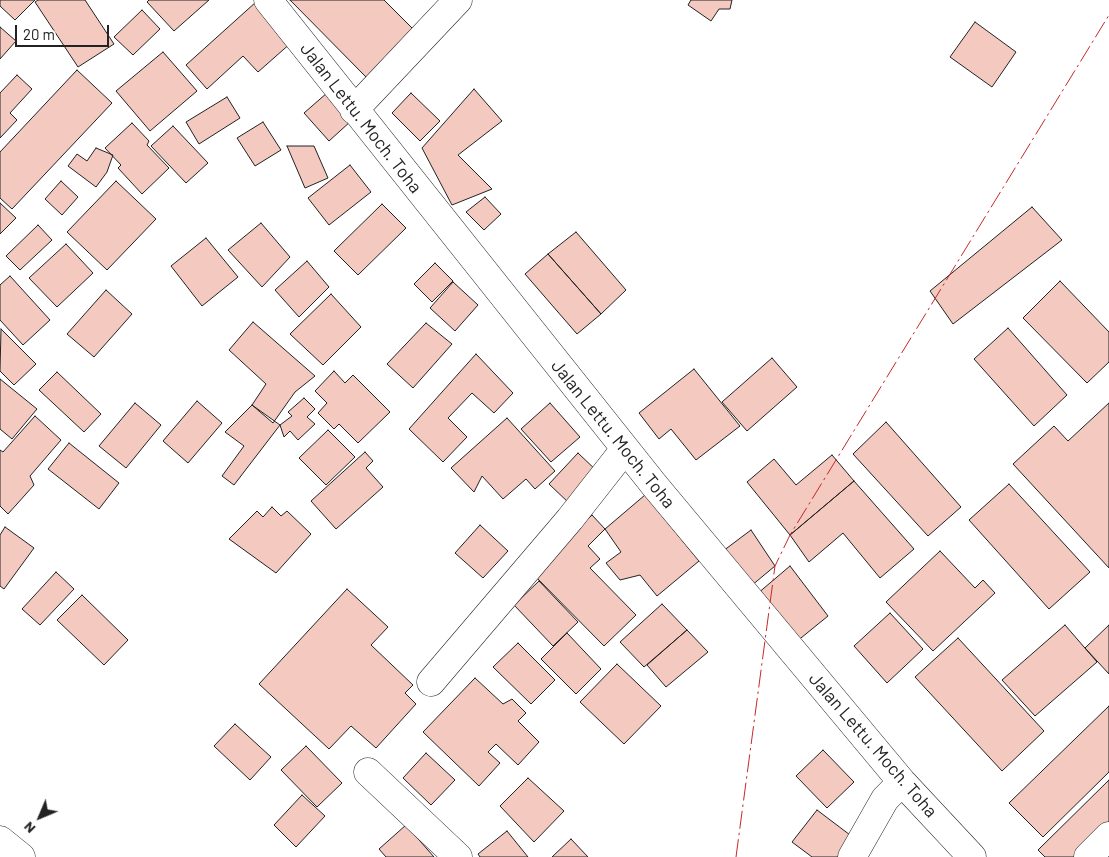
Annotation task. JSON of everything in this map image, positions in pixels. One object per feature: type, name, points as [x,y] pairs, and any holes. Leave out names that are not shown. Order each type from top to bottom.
[{"type":"street","name":"Jalan Lettu. Moch. Toha","points":[[268,0],[625,449],[902,782],[972,857]]},
{"type":"street","points":[[354,110],[458,0]]},
{"type":"street","points":[[431,682],[570,518],[625,449]]},
{"type":"street","points":[[368,772],[458,857]]},
{"type":"street","points":[[852,857],[886,799],[902,782]]},
{"type":"street","points":[[1088,857],[1109,836]]},
{"type":"street","points":[[0,840],[21,857]]},
{"type":"building","points":[[0,0],[35,0],[15,20],[0,6]]},
{"type":"building","points":[[38,0],[85,0],[114,44],[78,67],[35,2]]},
{"type":"building","points":[[149,0],[209,0],[174,31],[147,2]]},
{"type":"building","points":[[290,0],[384,0],[414,30],[366,77]]},
{"type":"building","points":[[691,0],[732,0],[730,9],[719,9],[711,21],[688,5]]},
{"type":"building","points":[[256,2],[292,42],[258,72],[243,56],[207,89],[186,65]]},
{"type":"building","points":[[142,10],[160,29],[133,55],[114,37]]},
{"type":"building","points":[[975,22],[1016,52],[992,87],[950,57]]},
{"type":"building","points":[[0,27],[16,41],[0,59]]},
{"type":"building","points":[[163,52],[197,91],[150,131],[116,91]]},
{"type":"building","points":[[77,70],[112,103],[12,209],[0,198],[0,152]]},
{"type":"building","points":[[17,75],[32,89],[10,113],[17,120],[0,138],[0,93]]},
{"type":"building","points":[[474,89],[502,121],[458,155],[492,189],[452,205],[422,148]]},
{"type":"building","points":[[327,93],[351,121],[329,141],[304,113]]},
{"type":"building","points":[[411,93],[440,121],[420,141],[392,113]]},
{"type":"building","points":[[227,97],[240,118],[199,144],[186,122]]},
{"type":"building","points":[[263,122],[281,150],[255,166],[237,138]]},
{"type":"building","points":[[132,123],[149,141],[147,145],[169,168],[142,194],[118,168],[121,165],[105,148]]},
{"type":"building","points":[[173,126],[208,163],[186,183],[151,146]]},
{"type":"building","points":[[287,146],[314,146],[328,178],[305,188]]},
{"type":"building","points":[[96,148],[113,155],[107,172],[96,187],[68,166],[77,154],[87,161]]},
{"type":"building","points":[[350,165],[371,192],[329,225],[308,198]]},
{"type":"building","points":[[61,181],[78,197],[62,215],[45,199]]},
{"type":"building","points":[[116,181],[156,219],[107,270],[67,232]]},
{"type":"building","points":[[485,197],[501,214],[484,230],[466,212]]},
{"type":"building","points":[[0,203],[16,218],[0,234]]},
{"type":"building","points":[[382,204],[406,228],[358,275],[334,251]]},
{"type":"building","points":[[1032,207],[1062,240],[953,324],[930,291]]},
{"type":"building","points":[[261,223],[290,257],[262,287],[228,250]]},
{"type":"building","points":[[38,225],[52,240],[20,270],[6,256]]},
{"type":"building","points":[[576,232],[626,290],[601,314],[548,254]]},
{"type":"building","points":[[206,238],[238,277],[202,306],[171,266]]},
{"type":"building","points":[[66,244],[93,273],[57,307],[29,278]]},
{"type":"building","points":[[548,254],[601,314],[577,334],[525,274]]},
{"type":"building","points":[[307,261],[329,287],[299,317],[275,290]]},
{"type":"building","points":[[435,263],[453,281],[432,302],[414,284]]},
{"type":"building","points":[[10,276],[50,320],[23,345],[0,320],[0,285]]},
{"type":"building","points":[[1060,281],[1109,332],[1109,362],[1087,383],[1023,318]]},
{"type":"building","points":[[453,282],[478,305],[455,331],[430,308]]},
{"type":"building","points":[[106,290],[132,314],[94,357],[67,334]]},
{"type":"building","points":[[331,294],[361,327],[323,365],[290,334]]},
{"type":"building","points":[[253,322],[315,376],[295,392],[273,423],[252,405],[266,384],[229,350]]},
{"type":"building","points":[[426,323],[452,344],[413,388],[387,364]]},
{"type":"building","points":[[1008,328],[1067,395],[1034,426],[974,359]]},
{"type":"building","points":[[1,329],[36,364],[14,385],[0,371]]},
{"type":"building","points":[[476,354],[513,393],[494,413],[472,393],[448,418],[467,437],[443,462],[409,429]]},
{"type":"building","points":[[772,358],[797,387],[747,431],[722,402]]},
{"type":"building","points":[[694,369],[740,426],[696,460],[671,429],[659,439],[639,413]]},
{"type":"building","points":[[334,371],[345,383],[353,375],[390,412],[358,443],[339,424],[334,429],[318,413],[327,403],[315,391]]},
{"type":"building","points":[[57,372],[101,414],[84,432],[39,390]]},
{"type":"building","points":[[0,379],[37,409],[12,439],[0,429]]},
{"type":"building","points":[[304,398],[315,409],[307,417],[315,424],[298,440],[290,431],[284,437],[280,425],[292,416],[288,412]]},
{"type":"building","points":[[197,401],[222,423],[188,463],[163,441]]},
{"type":"building","points":[[135,403],[161,425],[126,468],[99,446]]},
{"type":"building","points":[[550,403],[580,437],[551,462],[521,429]]},
{"type":"building","points":[[1109,403],[1109,568],[1013,464],[1054,426],[1068,441]]},
{"type":"building","points":[[252,405],[280,425],[234,485],[222,476],[244,446],[225,432]]},
{"type":"building","points":[[35,416],[61,440],[30,476],[34,485],[8,514],[0,506],[0,450],[3,452]]},
{"type":"building","points":[[507,418],[555,471],[535,489],[526,479],[503,499],[482,476],[474,492],[451,468]]},
{"type":"building","points":[[886,422],[961,507],[928,536],[853,454]]},
{"type":"building","points":[[328,430],[355,457],[326,485],[299,458]]},
{"type":"building","points":[[69,443],[119,483],[99,509],[48,469]]},
{"type":"building","points":[[365,452],[373,461],[366,468],[383,487],[336,529],[311,501]]},
{"type":"building","points":[[578,453],[599,473],[570,504],[549,484]]},
{"type":"building","points":[[832,455],[854,481],[790,535],[747,482],[774,459],[796,485]]},
{"type":"building","points":[[854,481],[914,549],[880,578],[843,533],[809,562],[790,535]]},
{"type":"building","points":[[1009,484],[1090,572],[1049,609],[969,520]]},
{"type":"building","points":[[645,495],[699,561],[657,596],[640,575],[620,580],[606,563],[621,552],[605,529]]},
{"type":"building","points":[[272,507],[281,516],[287,511],[311,534],[276,573],[229,539],[257,511],[263,517]]},
{"type":"building","points":[[592,515],[605,529],[588,546],[600,559],[590,568],[636,615],[604,646],[532,573]]},
{"type":"building","points":[[480,525],[508,551],[483,578],[455,553]]},
{"type":"building","points":[[5,527],[34,548],[4,589],[0,586],[0,535]]},
{"type":"building","points":[[751,530],[775,566],[751,586],[723,551]]},
{"type":"building","points":[[940,551],[975,588],[983,580],[995,593],[933,651],[886,602]]},
{"type":"building","points":[[790,566],[828,616],[796,642],[757,594]]},
{"type":"building","points":[[56,572],[74,589],[40,625],[22,609]]},
{"type":"building","points":[[539,581],[578,622],[553,646],[514,605]]},
{"type":"building","points":[[347,589],[388,627],[371,645],[413,685],[405,693],[416,704],[376,748],[351,726],[329,749],[259,684]]},
{"type":"building","points":[[82,595],[128,640],[104,665],[57,620]]},
{"type":"building","points":[[662,604],[687,630],[644,667],[620,642]]},
{"type":"building","points":[[890,613],[923,649],[887,683],[854,646]]},
{"type":"building","points":[[1065,625],[1097,662],[1035,716],[1002,680]]},
{"type":"building","points":[[1109,625],[1109,674],[1085,648]]},
{"type":"building","points":[[687,630],[708,652],[666,687],[647,665]]},
{"type":"building","points":[[567,633],[601,669],[576,694],[541,659]]},
{"type":"building","points":[[958,638],[1044,731],[1002,771],[915,677]]},
{"type":"building","points":[[518,643],[555,680],[531,704],[493,667]]},
{"type":"building","points":[[617,664],[661,706],[624,744],[580,702]]},
{"type":"building","points":[[475,678],[503,704],[512,699],[526,713],[518,721],[539,742],[518,765],[496,744],[488,752],[500,763],[479,786],[423,732]]},
{"type":"building","points":[[1109,706],[1109,772],[1043,837],[1009,803]]},
{"type":"building","points":[[235,724],[271,757],[250,780],[214,746]]},
{"type":"building","points":[[306,746],[342,783],[317,807],[281,770]]},
{"type":"building","points":[[823,750],[854,782],[827,808],[796,776]]},
{"type":"building","points":[[426,753],[455,780],[431,805],[403,778]]},
{"type":"building","points":[[528,778],[564,811],[534,842],[500,806]]},
{"type":"building","points":[[1109,780],[1109,836],[1088,857],[1045,857],[1038,850]]},
{"type":"building","points":[[302,795],[325,816],[296,847],[274,825]]},
{"type":"building","points":[[817,810],[858,841],[846,857],[812,857],[792,842]]},
{"type":"building","points":[[406,825],[434,857],[386,857],[379,849]]},
{"type":"building","points":[[507,831],[528,857],[480,857],[478,854]]},
{"type":"building","points":[[571,839],[588,857],[552,857]]},
{"type":"power","points":[[736,857],[775,566],[790,535],[1109,15]]}]
